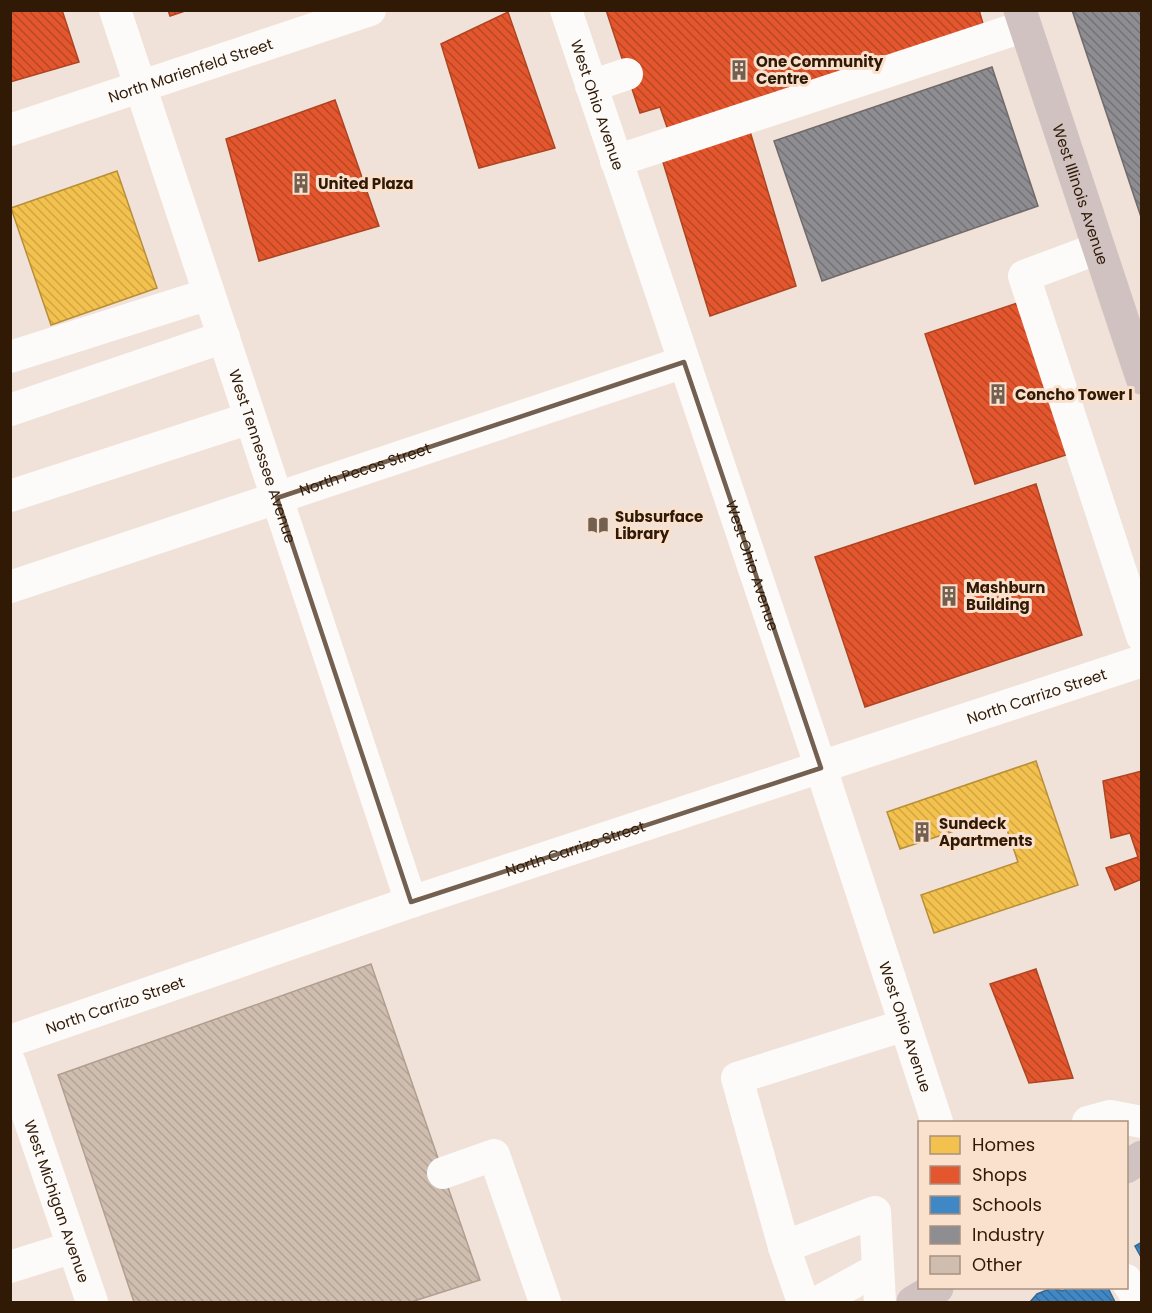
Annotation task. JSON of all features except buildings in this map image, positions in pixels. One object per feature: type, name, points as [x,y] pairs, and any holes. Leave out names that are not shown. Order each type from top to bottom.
[{"type":"main road","name":"West Illinois Avenue","points":[[1022,18],[1142,378]]},
{"type":"main road","points":[[1128,1166],[1142,1157]]},
{"type":"street","name":"West Tennessee Avenue","points":[[116,10],[411,902]]},
{"type":"street","name":"West Ohio Avenue","points":[[566,10],[821,768],[937,1121]]},
{"type":"street","name":"North Marienfeld Street","points":[[10,130],[368,11]]},
{"type":"street","points":[[616,161],[1022,18]]},
{"type":"street","points":[[591,86],[627,74]]},
{"type":"street","points":[[1098,248],[1024,276],[1142,636]]},
{"type":"street","points":[[10,357],[209,294]]},
{"type":"street","points":[[10,410],[224,337]]},
{"type":"street","name":"North Pecos Street","points":[[10,587],[684,362]]},
{"type":"street","points":[[10,496],[250,418]]},
{"type":"street","name":"North Carrizo Street","points":[[10,1041],[411,902],[1142,661]]},
{"type":"street","points":[[802,1302],[784,1247],[737,1078],[905,1025]]},
{"type":"street","name":"West Michigan Avenue","points":[[10,1064],[92,1302]]},
{"type":"street","points":[[1092,1121],[1110,1116],[1142,1122]]},
{"type":"street","points":[[443,1173],[494,1155],[545,1302]]},
{"type":"street","points":[[784,1247],[875,1212],[880,1302]]},
{"type":"street","points":[[10,1267],[73,1247]]},
{"type":"street","points":[[818,1302],[878,1269]]},
{"type":"highlighted area","points":[[684,362],[821,768],[411,902],[277,498]]},
{"type":"place","name":"One Community Centre","points":[[739,70]]},
{"type":"place","name":"United Plaza","points":[[301,183]]},
{"type":"place","name":"Concho Tower I","points":[[998,394]]},
{"type":"place","name":"Subsurface Library","points":[[598,525]]},
{"type":"place","name":"Mashburn Building","points":[[949,596]]},
{"type":"place","name":"Sundeck Apartments","points":[[922,832]]}]
